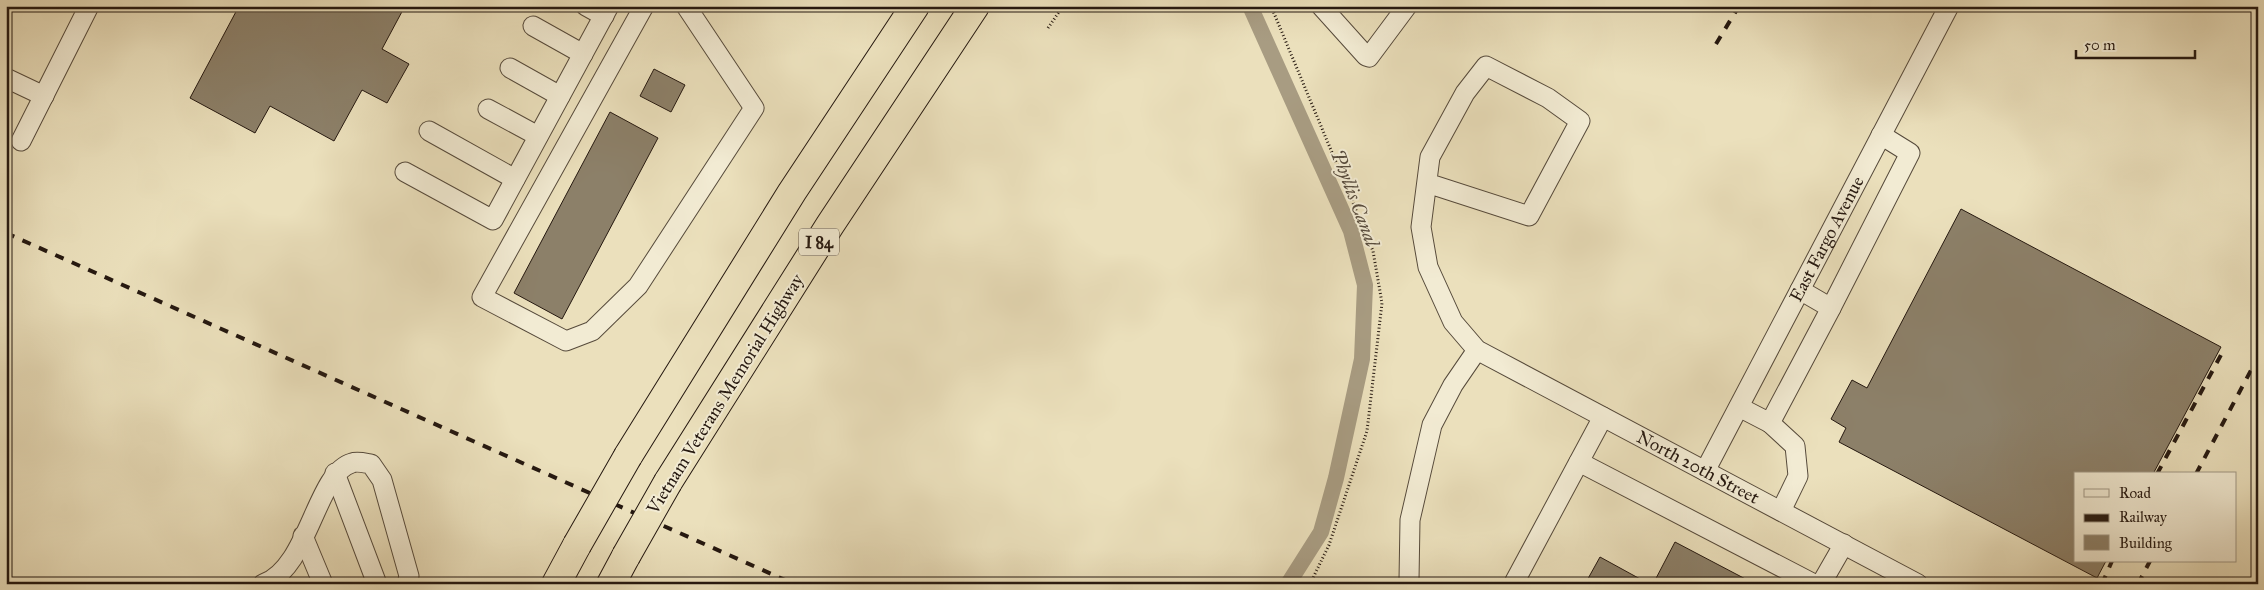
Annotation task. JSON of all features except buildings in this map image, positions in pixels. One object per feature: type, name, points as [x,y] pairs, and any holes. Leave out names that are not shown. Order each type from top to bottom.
[{"type":"highway","name":"I 84","points":[[556,584],[628,456],[792,192],[915,6]]},
{"type":"highway","name":"Vietnam Veterans Memorial Highway","points":[[611,584],[668,482],[830,225],[975,6]]},
{"type":"street","points":[[21,141],[89,6]]},
{"type":"street","points":[[405,172],[493,220],[607,11],[586,6]]},
{"type":"street","points":[[644,6],[482,297],[566,340],[592,330],[638,286],[754,108],[688,10]]},
{"type":"street","points":[[1321,6],[1369,57],[1407,6]]},
{"type":"street","name":"East Fargo Avenue","points":[[1705,471],[1949,6]]},
{"type":"street","points":[[533,26],[583,54]]},
{"type":"street","points":[[1409,580],[1410,520],[1432,425],[1453,385],[1477,350],[1453,322],[1428,268],[1422,227],[1427,182],[1430,157],[1464,93],[1486,66],[1548,98],[1580,121],[1529,216],[1427,182]]},
{"type":"street","points":[[510,68],[560,96]]},
{"type":"street","points":[[6,78],[44,96]]},
{"type":"street","points":[[488,109],[538,136]]},
{"type":"street","points":[[429,131],[515,179]]},
{"type":"street","points":[[1770,423],[1910,153],[1881,135]]},
{"type":"street","points":[[1800,290],[1831,308]]},
{"type":"street","name":"North 20th Street","points":[[1477,350],[1918,584]]},
{"type":"street","points":[[1738,408],[1770,423],[1795,446],[1798,476],[1780,511]]},
{"type":"street","points":[[1515,581],[1603,417]]},
{"type":"street","points":[[270,583],[288,565],[335,473],[352,462],[371,464],[382,480],[409,576],[407,584]]},
{"type":"street","points":[[1579,462],[1814,584]]},
{"type":"street","points":[[335,473],[377,584]]},
{"type":"street","points":[[303,536],[323,584]]},
{"type":"street","points":[[1821,584],[1844,544]]},
{"type":"path","points":[[1048,28],[1063,6]]},
{"type":"path","points":[[1272,6],[1373,251],[1382,303],[1367,431],[1332,537],[1310,584]]},
{"type":"waterway","name":"Phyllis Canal","points":[[1250,6],[1351,231],[1365,285],[1362,359],[1336,478],[1321,532],[1288,584]]},
{"type":"railway","points":[[1716,44],[1739,6]]},
{"type":"railway","points":[[6,233],[794,584]]},
{"type":"railway","points":[[2158,472],[2222,353]]},
{"type":"railway","points":[[2197,472],[2258,357]]},
{"type":"railway","points":[[2102,584],[2112,562]]},
{"type":"railway","points":[[2138,584],[2149,562]]}]
